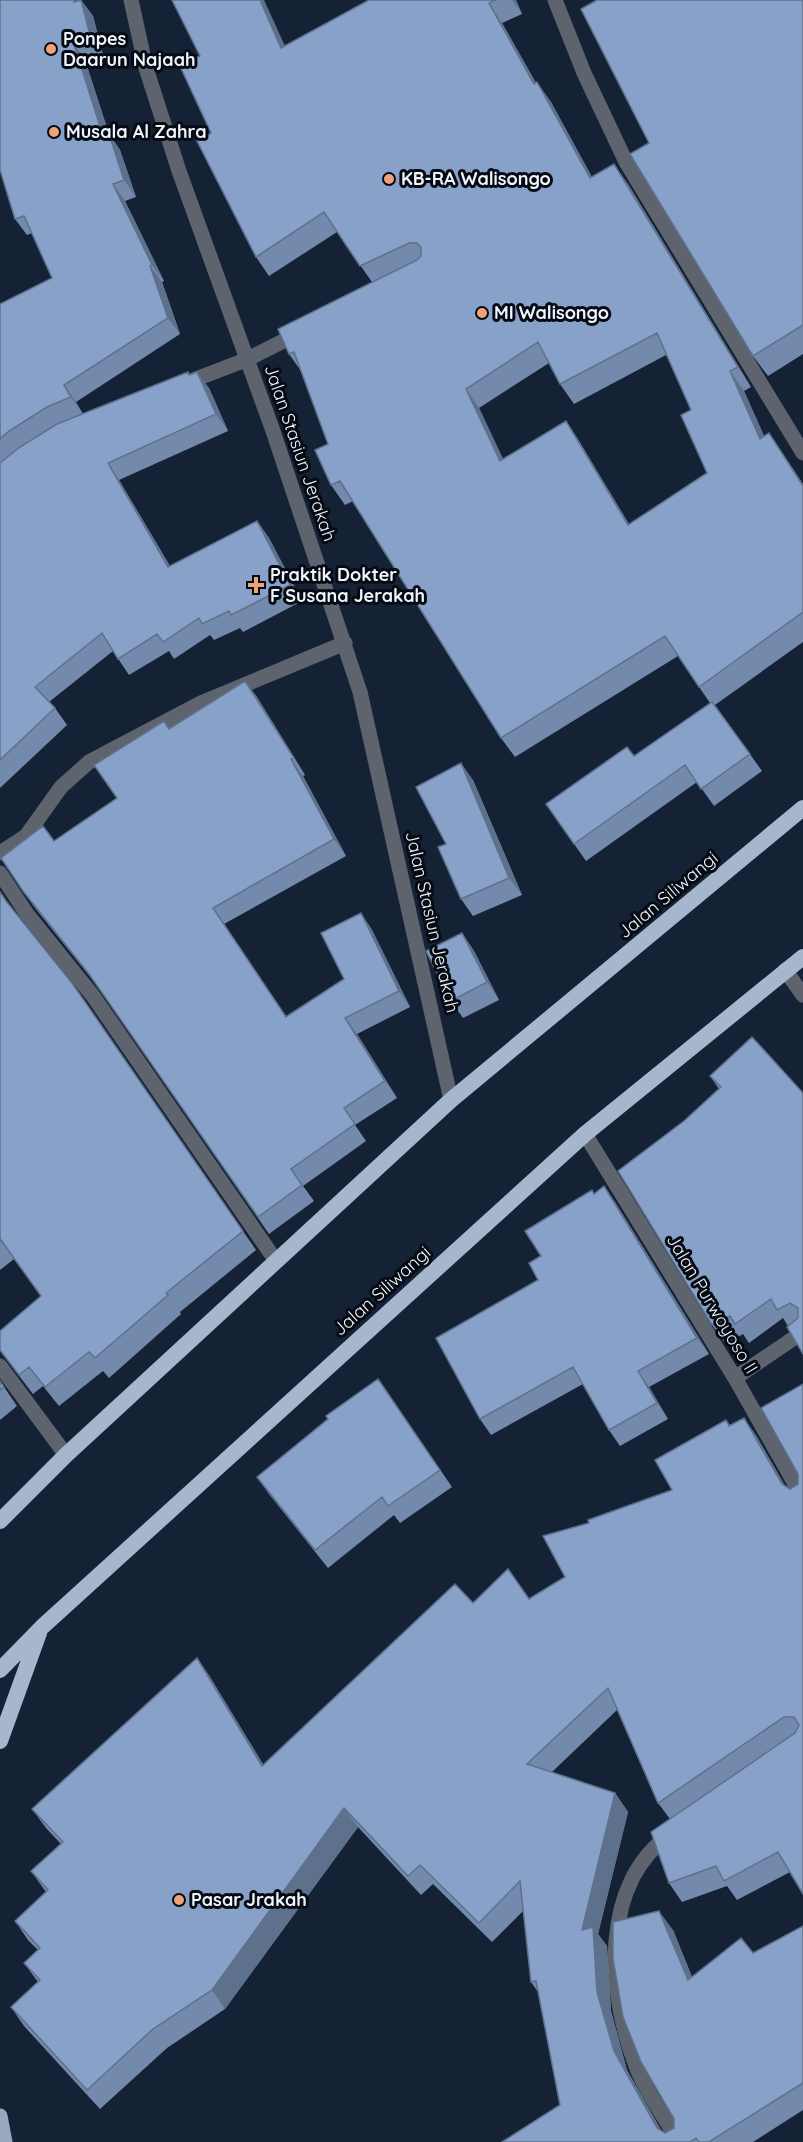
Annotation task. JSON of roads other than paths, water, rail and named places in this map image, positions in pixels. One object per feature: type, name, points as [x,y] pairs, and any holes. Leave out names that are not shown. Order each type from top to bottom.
[{"type":"highway","name":"Jalan Siliwangi","points":[[0,1521],[66,1455],[451,1100],[803,808]]},
{"type":"highway","name":"Jalan Siliwangi","points":[[0,1670],[42,1627],[585,1134],[803,957]]},
{"type":"highway","points":[[0,1741],[42,1627]]},
{"type":"main road","points":[[0,2116],[5,2142]]},
{"type":"street","name":"Jalan Stasiun Jerakah","points":[[131,0],[146,68],[183,181],[248,359],[360,692],[451,1100]]},
{"type":"street","points":[[555,0],[584,73],[626,162],[803,453]]},
{"type":"street","points":[[172,389],[248,359],[310,328]]},
{"type":"street","points":[[0,853],[26,836],[62,787],[89,762],[201,703],[345,644]]},
{"type":"street","points":[[0,873],[27,914],[93,996],[276,1261]]},
{"type":"street","points":[[785,970],[803,995]]},
{"type":"street","name":"Jalan Purwoyoso II","points":[[585,1134],[735,1378],[803,1498]]},
{"type":"street","points":[[735,1378],[803,1332]]},
{"type":"street","points":[[0,1366],[66,1455]]},
{"type":"street","points":[[679,2142],[637,2067],[625,2030],[615,1976],[617,1930],[627,1894],[643,1858],[685,1824]]},
{"type":"place","name":"Ponpes Daarun Najaah","points":[[51,49]]},
{"type":"place","name":"Musala Al Zahra","points":[[54,132]]},
{"type":"place","name":"KB-RA Walisongo","points":[[389,179]]},
{"type":"place","name":"MI Walisongo","points":[[482,313]]},
{"type":"place","name":"Praktik Dokter F Susana Jerakah","points":[[256,585]]},
{"type":"place","name":"Pasar Jrakah","points":[[179,1900]]}]
